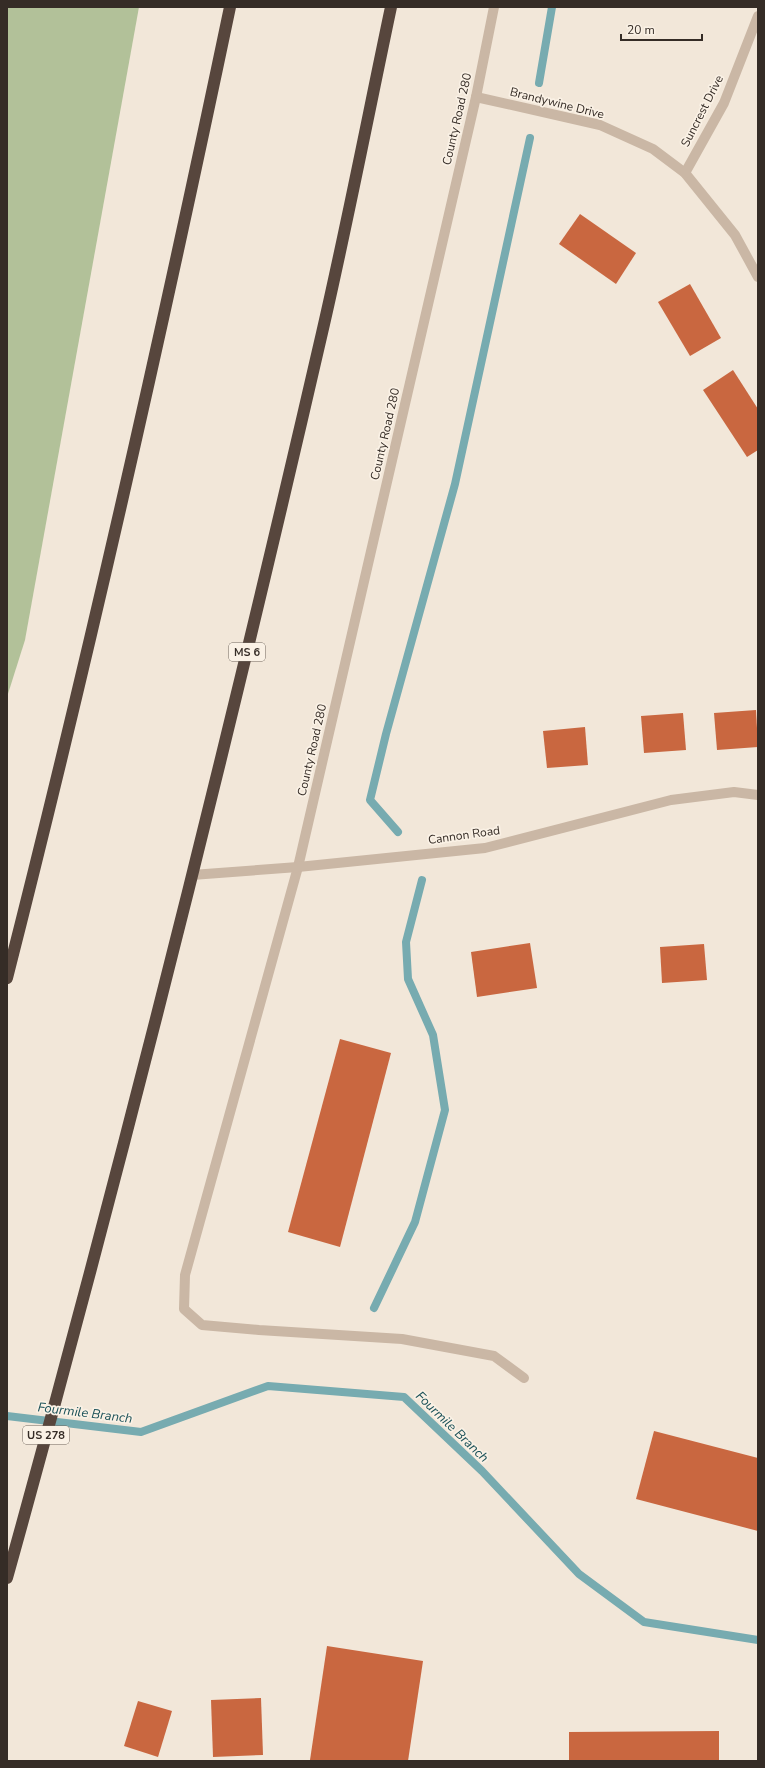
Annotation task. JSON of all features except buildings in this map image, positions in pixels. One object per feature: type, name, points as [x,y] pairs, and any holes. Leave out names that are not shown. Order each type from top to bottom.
[{"type":"highway","points":[[7,978],[42,842],[167,305],[230,7]]},
{"type":"highway","name":"MS 6","points":[[85,1294],[192,875],[323,329],[391,7]]},
{"type":"highway","name":"US 278","points":[[7,1577],[85,1294]]},
{"type":"street","name":"County Road 280","points":[[494,7],[476,97],[298,867],[185,1276],[184,1309],[202,1325],[402,1339],[494,1356],[524,1378]]},
{"type":"street","name":"Suncrest Drive","points":[[685,173],[724,103],[758,16]]},
{"type":"street","name":"Brandywine Drive","points":[[476,97],[600,125],[653,149],[685,173],[735,235],[758,277]]},
{"type":"street","name":"Cannon Road","points":[[192,875],[298,867],[485,848],[671,800],[734,792],[758,795]]},
{"type":"green space","points":[[7,7],[139,7],[25,640],[7,697]]},
{"type":"waterway","points":[[539,83],[552,7]]},
{"type":"waterway","points":[[398,832],[370,800],[386,734],[455,484],[530,138]]},
{"type":"waterway","points":[[374,1308],[415,1222],[445,1110],[433,1035],[408,979],[406,942],[422,880]]},
{"type":"waterway","name":"Fourmile Branch","points":[[7,1416],[141,1432],[268,1386],[404,1397],[482,1471],[579,1574],[644,1622],[758,1640]]}]
